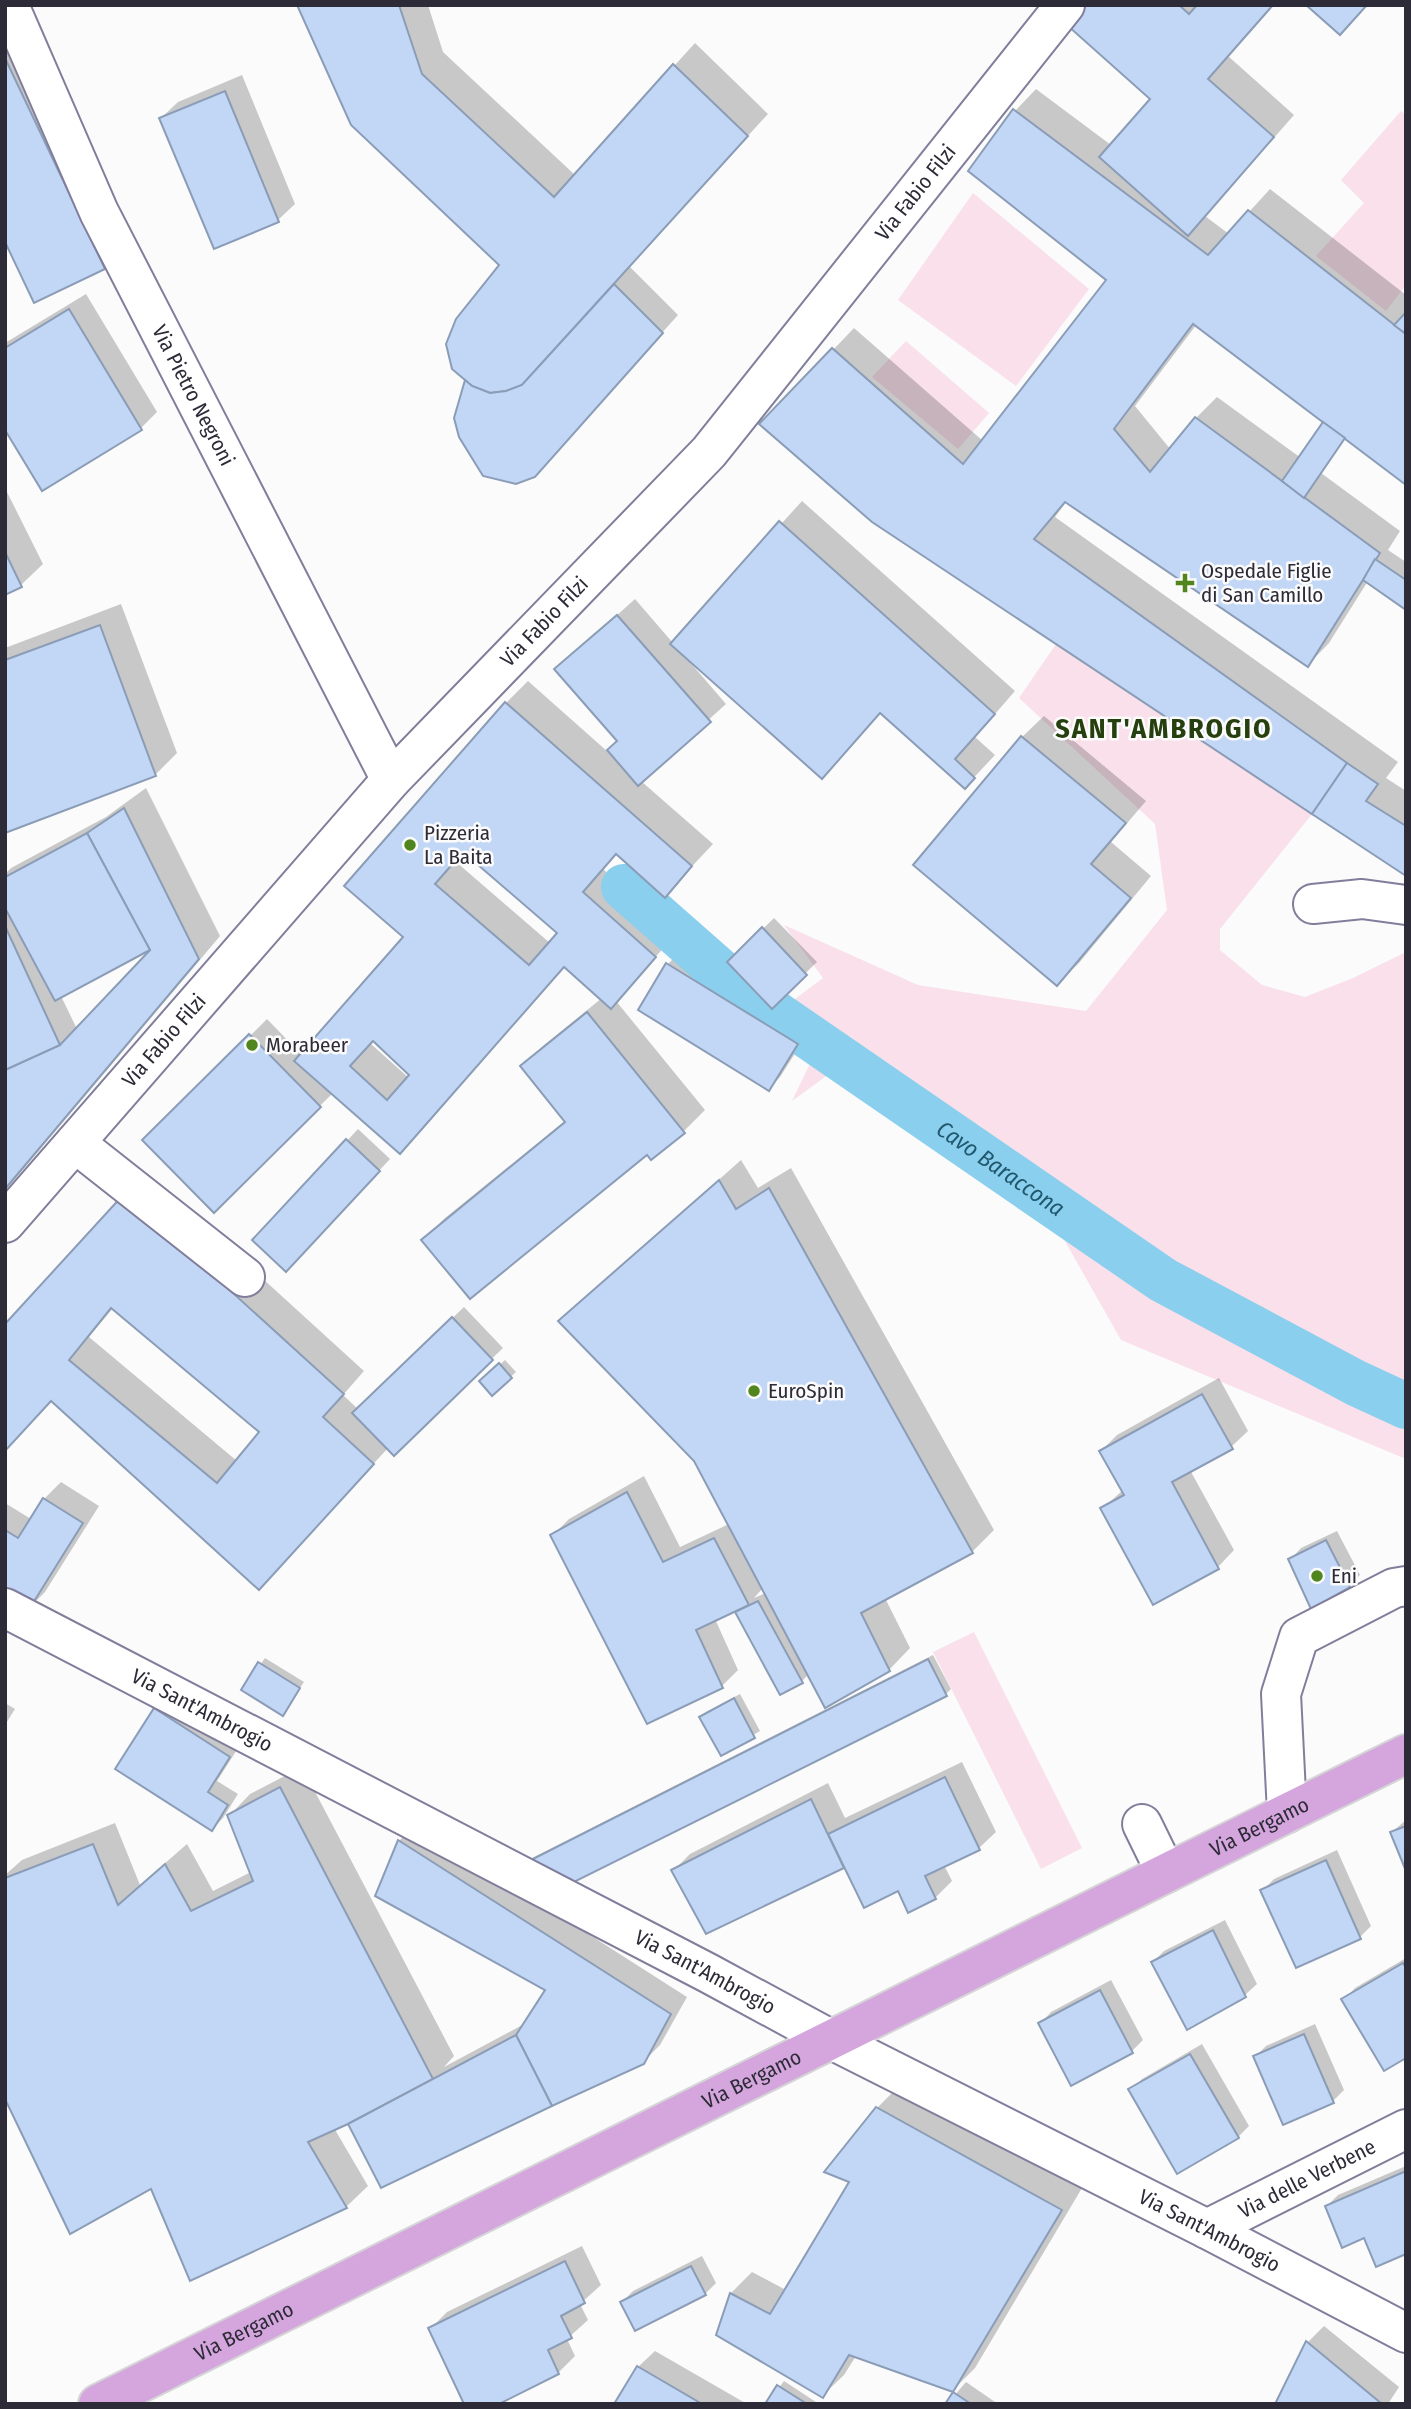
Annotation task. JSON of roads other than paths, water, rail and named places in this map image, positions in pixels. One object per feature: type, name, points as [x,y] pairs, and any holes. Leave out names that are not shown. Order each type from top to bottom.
[{"type":"main road","name":"Via Bergamo","points":[[98,2404],[1406,1754]]},
{"type":"street","name":"Via Pietro Negroni","points":[[9,5],[99,212],[391,780]]},
{"type":"street","name":"Via Fabio Filzi","points":[[5,1223],[391,780],[709,452],[1065,5]]},
{"type":"street","points":[[1314,904],[1362,899],[1406,905]]},
{"type":"street","points":[[75,1143],[244,1277]]},
{"type":"street","points":[[1287,1813],[1281,1694],[1299,1637],[1394,1588],[1406,1586]]},
{"type":"street","name":"Via Sant'Ambrogio","points":[[5,1608],[830,2039],[1207,2229],[1406,2333]]},
{"type":"street","points":[[1142,1825],[1166,1872]]},
{"type":"street","name":"Via delle Verbene","points":[[1207,2229],[1406,2129]]},
{"type":"waterway","name":"Cavo Baraccona","points":[[624,887],[741,990],[1163,1280],[1356,1383],[1406,1406]]},
{"type":"place","name":"Ospedale Figlie di San Camillo","points":[[1185,583]]},
{"type":"place","name":"Pizzeria La Baita","points":[[410,845]]},
{"type":"place","name":"Morabeer","points":[[252,1045]]},
{"type":"place","name":"EuroSpin","points":[[754,1391]]},
{"type":"place","name":"Eni","points":[[1317,1576]]},
{"type":"district","name":"SANT'AMBROGIO","points":[[1164,728]]}]
